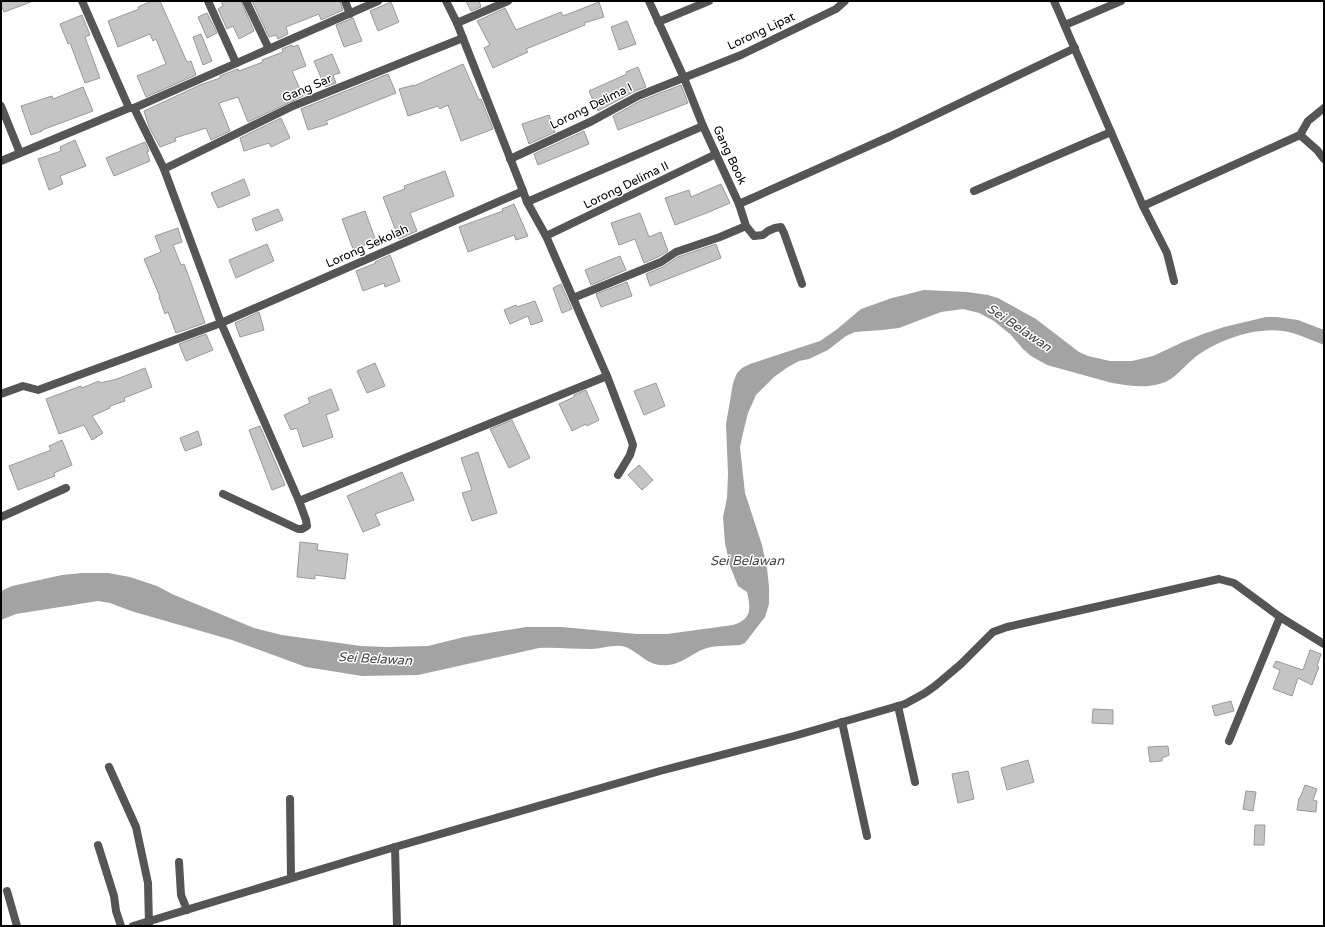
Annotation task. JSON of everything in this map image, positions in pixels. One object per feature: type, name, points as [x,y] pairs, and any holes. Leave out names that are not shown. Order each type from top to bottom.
[{"type":"street","points":[[82,1],[132,108],[164,169],[221,323],[299,501],[307,524],[305,528],[298,529],[223,494]]},
{"type":"street","points":[[208,1],[236,63]]},
{"type":"street","points":[[246,1],[269,49]]},
{"type":"street","points":[[345,1],[350,14]]},
{"type":"street","points":[[1,161],[132,108],[378,1]]},
{"type":"street","points":[[446,1],[457,23],[527,202],[546,236],[608,376],[633,445],[630,455],[618,476]]},
{"type":"street","points":[[457,23],[508,1]]},
{"type":"street","name":"Gang Book","points":[[649,1],[684,78],[703,126],[739,204],[746,226]]},
{"type":"street","points":[[658,22],[709,1]]},
{"type":"street","name":"Lorong Lipat","points":[[684,78],[748,52],[836,9],[845,1]]},
{"type":"street","points":[[1054,1],[1143,206],[1168,253],[1174,281]]},
{"type":"street","points":[[1065,24],[1121,1]]},
{"type":"street","name":"Gang Sar","points":[[164,169],[293,106],[463,38]]},
{"type":"street","points":[[739,204],[891,136],[1075,48]]},
{"type":"street","name":"Lorong Delima I","points":[[510,158],[592,121],[638,96],[684,78]]},
{"type":"street","points":[[1,106],[20,153]]},
{"type":"street","points":[[1143,206],[1300,135],[1308,121],[1324,108]]},
{"type":"street","points":[[527,202],[703,126]]},
{"type":"street","points":[[974,191],[1111,132]]},
{"type":"street","points":[[1300,135],[1317,150],[1324,159]]},
{"type":"street","name":"Lorong Delima II","points":[[546,236],[716,154]]},
{"type":"street","name":"Lorong Sekolah","points":[[1,394],[22,386],[38,390],[221,323],[523,191]]},
{"type":"street","points":[[573,298],[661,262],[676,252],[720,237],[746,226],[754,236],[763,236],[771,230],[781,227],[802,284]]},
{"type":"street","points":[[299,501],[608,376]]},
{"type":"street","points":[[1,517],[66,488]]},
{"type":"street","points":[[133,926],[148,924],[187,910],[395,846],[905,704],[935,686],[961,664],[993,632],[1007,627],[1219,579],[1234,583],[1280,617],[1324,644]]},
{"type":"street","points":[[1228,741],[1280,617]]},
{"type":"street","points":[[898,706],[915,782]]},
{"type":"street","points":[[842,722],[867,836]]},
{"type":"street","points":[[109,767],[136,827],[148,883],[148,924]]},
{"type":"street","points":[[290,799],[291,878]]},
{"type":"street","points":[[98,844],[114,896],[120,926]]},
{"type":"street","points":[[395,846],[397,926]]},
{"type":"street","points":[[179,862],[181,895],[187,910]]},
{"type":"street","points":[[6,891],[17,926]]},
{"type":"water","name":"Sei Belawan","points":[[924,290],[967,292],[998,298],[1036,319],[1079,352],[1088,356],[1110,361],[1132,361],[1153,356],[1203,334],[1224,327],[1266,317],[1298,320],[1324,330],[1324,345],[1299,335],[1283,331],[1272,330],[1247,333],[1223,341],[1211,347],[1192,360],[1171,379],[1161,384],[1139,386],[1112,383],[1047,365],[1031,356],[1011,335],[994,321],[979,313],[963,309],[941,312],[899,328],[855,332],[846,336],[828,350],[809,359],[799,361],[774,377],[756,395],[748,413],[740,447],[745,493],[762,545],[767,568],[769,604],[765,617],[745,643],[740,645],[708,648],[673,664],[654,664],[632,650],[621,646],[591,649],[539,648],[418,675],[362,676],[306,667],[232,640],[131,611],[110,603],[98,601],[16,614],[1,620],[1,591],[12,586],[62,575],[108,573],[130,577],[157,586],[172,594],[254,628],[282,635],[361,646],[428,646],[464,637],[526,627],[562,627],[637,634],[667,634],[739,623],[744,620],[749,613],[749,603],[747,592],[738,586],[730,566],[725,543],[723,517],[727,498],[728,474],[726,424],[733,383],[737,373],[742,368],[750,364],[820,341],[861,309],[892,298]]},
{"type":"building","points":[[1,1],[31,1],[31,2],[4,12]]},
{"type":"building","points":[[152,1],[160,1],[187,62],[191,61],[196,75],[146,97],[137,76],[166,64],[156,39],[153,41],[150,34],[118,47],[108,21],[139,9],[138,7]]},
{"type":"building","points":[[221,1],[241,1],[254,31],[239,39],[233,26],[227,29],[218,9],[223,6]]},
{"type":"building","points":[[252,1],[340,1],[343,10],[321,20],[319,14],[286,27],[288,34],[278,39],[276,35],[269,37]]},
{"type":"building","points":[[466,1],[479,1],[481,7],[471,11]]},
{"type":"building","points":[[391,2],[399,22],[378,31],[370,11]]},
{"type":"building","points":[[599,2],[604,17],[584,23],[585,25],[526,49],[528,52],[493,68],[484,48],[490,45],[477,21],[505,8],[516,30],[561,12],[563,16]]},
{"type":"building","points":[[207,13],[217,33],[207,38],[198,17]]},
{"type":"building","points":[[82,15],[90,35],[85,37],[100,78],[85,83],[70,43],[68,44],[60,24]]},
{"type":"building","points":[[353,18],[362,41],[344,47],[336,25]]},
{"type":"building","points":[[627,21],[636,44],[619,50],[611,27]]},
{"type":"building","points":[[201,34],[212,61],[203,65],[193,37]]},
{"type":"building","points":[[292,45],[293,47],[298,45],[306,66],[292,71],[303,96],[248,122],[238,97],[219,103],[230,131],[211,140],[206,128],[175,138],[176,141],[160,147],[149,127],[144,111],[200,85],[220,78],[220,76],[263,62],[262,60],[283,52],[282,49]]},
{"type":"building","points":[[332,54],[340,73],[333,75],[336,83],[325,87],[314,61]]},
{"type":"building","points":[[463,64],[479,100],[481,99],[493,129],[461,141],[448,105],[440,109],[438,106],[408,116],[399,89],[414,86]]},
{"type":"building","points":[[638,67],[646,87],[635,91],[598,111],[589,91],[627,74],[626,72]]},
{"type":"building","points":[[388,74],[396,93],[326,121],[328,124],[308,130],[301,109]]},
{"type":"building","points":[[681,85],[688,103],[618,130],[613,116],[640,101]]},
{"type":"building","points":[[83,87],[93,111],[31,135],[21,106],[52,96],[53,99]]},
{"type":"building","points":[[549,115],[555,132],[529,144],[522,124]]},
{"type":"building","points":[[281,118],[290,138],[271,147],[269,143],[244,151],[240,138]]},
{"type":"building","points":[[584,131],[589,144],[538,165],[534,154]]},
{"type":"building","points":[[75,140],[86,166],[60,176],[63,184],[49,190],[38,159],[61,151],[60,147]]},
{"type":"building","points":[[145,142],[149,151],[147,152],[150,161],[114,176],[106,158]]},
{"type":"building","points":[[445,171],[454,196],[410,213],[417,231],[399,239],[383,197],[405,189],[404,186]]},
{"type":"building","points":[[244,179],[250,195],[218,208],[211,193]]},
{"type":"building","points":[[721,184],[730,203],[675,225],[665,198],[689,190],[691,197]]},
{"type":"building","points":[[514,204],[528,236],[516,240],[514,235],[468,252],[459,227],[503,211],[502,209]]},
{"type":"building","points":[[278,209],[283,220],[256,231],[252,219]]},
{"type":"building","points":[[365,211],[376,241],[353,249],[342,219]]},
{"type":"building","points":[[640,213],[649,237],[661,232],[668,251],[644,263],[635,239],[619,245],[611,223]]},
{"type":"building","points":[[178,228],[182,242],[173,245],[181,265],[184,264],[205,323],[176,333],[168,312],[165,314],[160,297],[144,259],[161,252],[155,236]]},
{"type":"building","points":[[267,244],[274,261],[236,278],[229,260]]},
{"type":"building","points":[[716,244],[721,258],[650,286],[646,274],[663,267],[678,257]]},
{"type":"building","points":[[390,255],[400,281],[385,287],[384,283],[363,291],[356,271],[376,263],[375,262]]},
{"type":"building","points":[[620,256],[626,270],[591,285],[585,270]]},
{"type":"building","points":[[627,282],[632,296],[601,307],[596,294]]},
{"type":"building","points":[[561,284],[572,309],[562,313],[553,288]]},
{"type":"building","points":[[535,301],[543,321],[531,325],[528,316],[510,324],[504,310],[516,305],[517,307]]},
{"type":"building","points":[[259,312],[264,330],[240,337],[235,323]]},
{"type":"building","points":[[206,334],[213,350],[186,361],[179,344]]},
{"type":"building","points":[[375,363],[385,386],[367,393],[357,371]]},
{"type":"building","points":[[145,368],[152,387],[124,398],[125,401],[110,406],[110,408],[92,416],[103,433],[92,440],[84,425],[59,434],[46,399],[81,386],[82,388],[99,381],[100,383],[117,379]]},
{"type":"building","points":[[656,383],[665,406],[644,415],[634,391]]},
{"type":"building","points":[[331,389],[339,410],[326,415],[333,437],[303,447],[297,428],[291,430],[284,415],[310,403],[308,398]]},
{"type":"building","points":[[586,390],[599,420],[587,426],[586,424],[572,431],[559,404]]},
{"type":"building","points":[[512,420],[530,458],[509,468],[490,429]]},
{"type":"building","points":[[260,426],[285,485],[272,490],[249,430]]},
{"type":"building","points":[[198,431],[202,445],[185,451],[180,438]]},
{"type":"building","points":[[62,440],[72,465],[54,473],[55,476],[18,490],[9,466],[51,450],[49,446]]},
{"type":"building","points":[[478,452],[497,513],[472,521],[462,493],[472,490],[461,458]]},
{"type":"building","points":[[639,465],[653,480],[642,490],[628,475]]},
{"type":"building","points":[[402,472],[414,500],[375,514],[380,525],[363,532],[347,496]]},
{"type":"building","points":[[300,542],[318,544],[317,550],[348,554],[345,579],[315,575],[315,579],[297,577]]},
{"type":"building","points":[[1310,650],[1321,654],[1317,666],[1319,667],[1312,685],[1298,678],[1292,696],[1273,689],[1280,670],[1273,667],[1276,661],[1303,670]]},
{"type":"building","points":[[1231,701],[1234,711],[1215,716],[1212,706]]},
{"type":"building","points":[[1093,709],[1113,710],[1113,724],[1092,723]]},
{"type":"building","points":[[1168,746],[1169,755],[1162,758],[1162,761],[1150,762],[1148,747]]},
{"type":"building","points":[[1028,760],[1034,782],[1007,790],[1001,768]]},
{"type":"building","points":[[968,771],[974,799],[958,803],[952,774]]},
{"type":"building","points":[[1305,785],[1317,789],[1313,800],[1317,801],[1316,812],[1297,810],[1299,798]]},
{"type":"building","points":[[1246,791],[1256,792],[1253,811],[1243,809]]},
{"type":"building","points":[[1255,825],[1265,825],[1264,845],[1254,845]]}]
